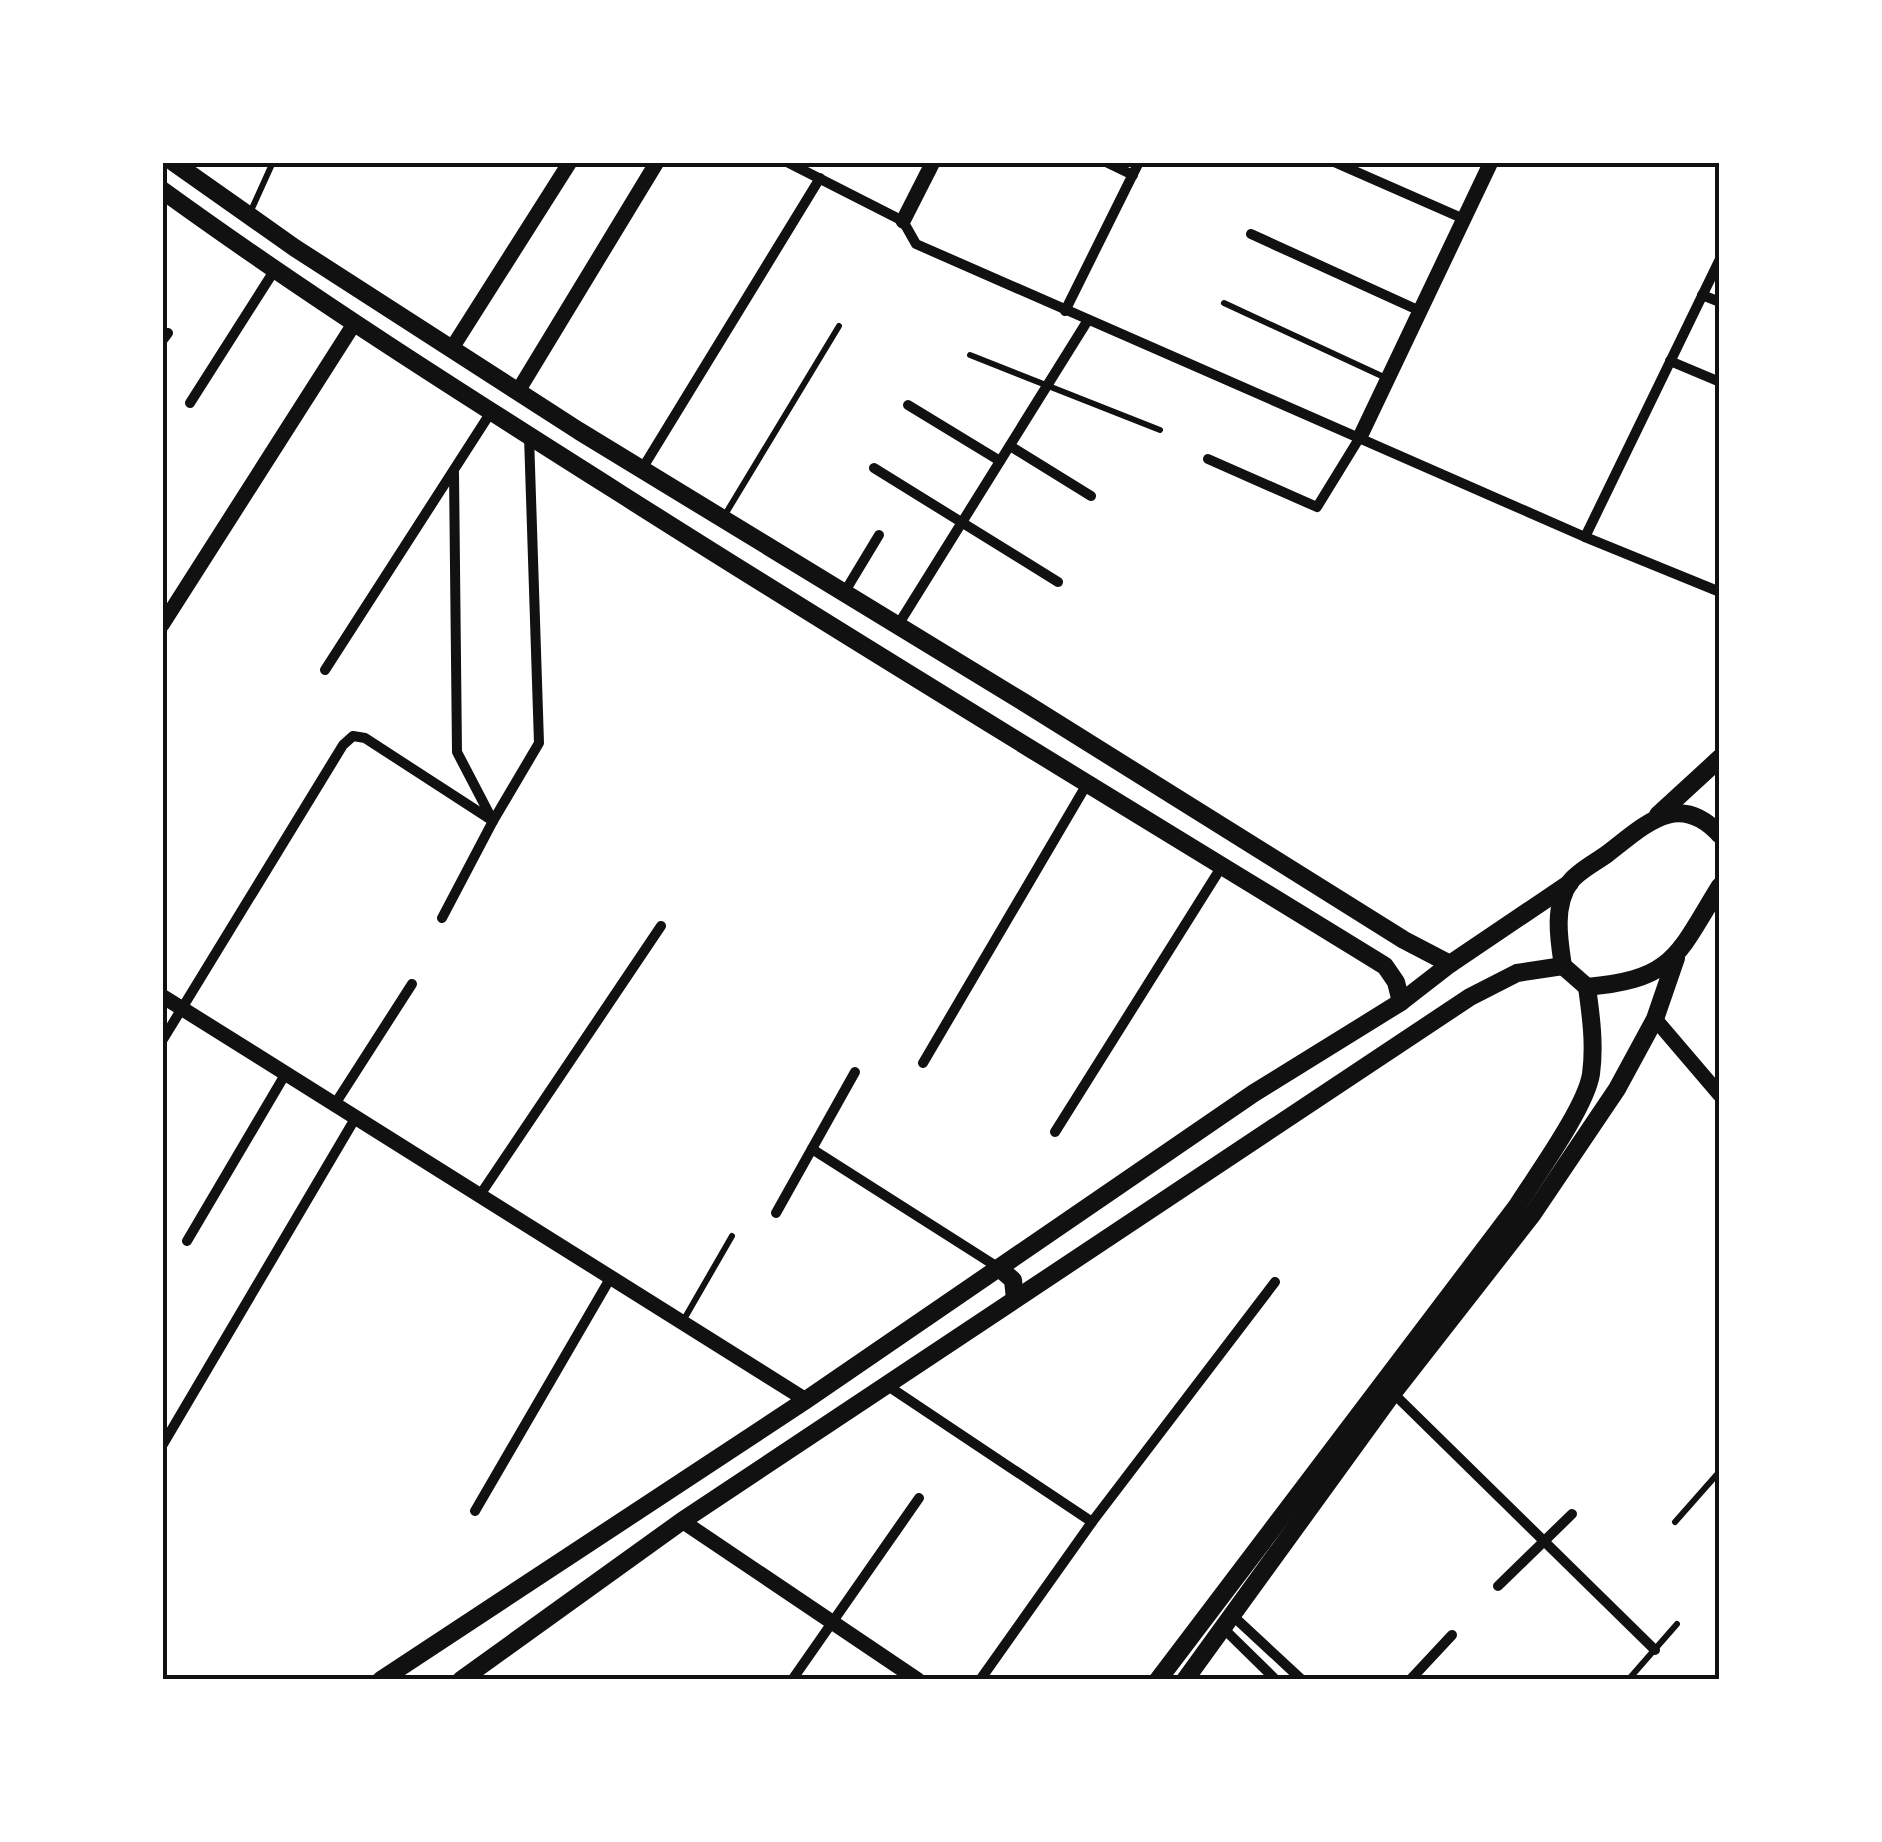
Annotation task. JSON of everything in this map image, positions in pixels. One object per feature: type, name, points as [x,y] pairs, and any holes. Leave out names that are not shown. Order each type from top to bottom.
[{"type":"main road","points":[[173,162],[248,216],[642,470],[1404,940],[1450,964]]},
{"type":"main road","points":[[162,190],[274,271],[490,412],[810,614],[1385,966],[1396,982],[1401,1002]]},
{"type":"main road","points":[[381,1680],[806,1400],[1254,1093],[1401,1002],[1658,815],[1720,758]]},
{"type":"main road","points":[[1658,815],[1692,814],[1708,822],[1720,835]]},
{"type":"main road","points":[[1158,1680],[1517,1206],[1562,1136],[1591,1078],[1594,1032],[1588,987],[1563,966],[1558,930],[1570,882]]},
{"type":"main road","points":[[1186,1680],[1393,1393],[1532,1215],[1617,1090],[1656,1020],[1676,958],[1720,886]]},
{"type":"main road","points":[[1385,966],[1403,959],[1404,940]]},
{"type":"main road","points":[[1588,987],[1619,984],[1649,975],[1676,958]]},
{"type":"main road","points":[[460,1680],[682,1521],[1470,997],[1517,974],[1563,966]]},
{"type":"main road","points":[[1022,1252],[1028,1270],[1042,1282]]},
{"type":"main road","points":[[999,1268],[1014,1280],[1015,1299]]},
{"type":"main road","points":[[392,1680],[425,1649]]},
{"type":"street","points":[[452,348],[570,162]]},
{"type":"street","points":[[518,391],[657,162]]},
{"type":"street","points":[[787,162],[903,221],[916,244],[1585,537],[1720,592]]},
{"type":"street","points":[[903,221],[933,162]]},
{"type":"street","points":[[1106,162],[1134,175]]},
{"type":"street","points":[[1065,311],[1139,162]]},
{"type":"street","points":[[1334,162],[1464,219]]},
{"type":"street","points":[[1208,459],[1317,507],[1360,437],[1491,162]]},
{"type":"street","points":[[642,470],[820,178]]},
{"type":"street","points":[[1252,234],[1420,312]]},
{"type":"street","points":[[1585,537],[1720,259]]},
{"type":"street","points":[[190,403],[274,271]]},
{"type":"street","points":[[1702,295],[1720,302]]},
{"type":"street","points":[[898,626],[1088,320]]},
{"type":"street","points":[[162,625],[354,324]]},
{"type":"street","points":[[1670,361],[1720,382]]},
{"type":"street","points":[[908,405],[1000,462]]},
{"type":"street","points":[[325,670],[490,412]]},
{"type":"street","points":[[442,918],[492,821],[539,743],[529,436]]},
{"type":"street","points":[[1010,446],[1091,496]]},
{"type":"street","points":[[874,468],[1058,582]]},
{"type":"street","points":[[454,473],[457,752],[492,821]]},
{"type":"street","points":[[844,592],[879,534]]},
{"type":"street","points":[[162,1041],[353,736],[365,738],[492,821]]},
{"type":"street","points":[[923,1062],[1087,784]]},
{"type":"street","points":[[1055,1132],[1222,866]]},
{"type":"street","points":[[480,1195],[661,926]]},
{"type":"street","points":[[334,1104],[412,984]]},
{"type":"street","points":[[162,996],[806,1400]]},
{"type":"street","points":[[1656,1020],[1720,1094]]},
{"type":"street","points":[[776,1214],[855,1072]]},
{"type":"street","points":[[187,1241],[286,1074]]},
{"type":"street","points":[[162,1446],[356,1117]]},
{"type":"street","points":[[812,1149],[999,1268]]},
{"type":"street","points":[[475,1511],[610,1277]]},
{"type":"street","points":[[980,1680],[1092,1522],[1275,1282]]},
{"type":"street","points":[[888,1386],[1092,1522]]},
{"type":"street","points":[[1393,1393],[1655,1650]]},
{"type":"street","points":[[792,1680],[919,1498]]},
{"type":"street","points":[[1498,1586],[1572,1514]]},
{"type":"street","points":[[682,1521],[918,1680]]},
{"type":"street","points":[[1228,1621],[1276,1680]]},
{"type":"street","points":[[1228,1621],[1302,1680]]},
{"type":"street","points":[[1410,1680],[1452,1635]]},
{"type":"lane","points":[[248,216],[273,162]]},
{"type":"lane","points":[[1224,303],[1388,378]]},
{"type":"lane","points":[[722,518],[839,326]]},
{"type":"lane","points":[[970,356],[1160,430]]},
{"type":"lane","points":[[682,1322],[732,1236]]},
{"type":"lane","points":[[1675,1522],[1720,1471]]},
{"type":"lane","points":[[1628,1680],[1677,1624]]}]
